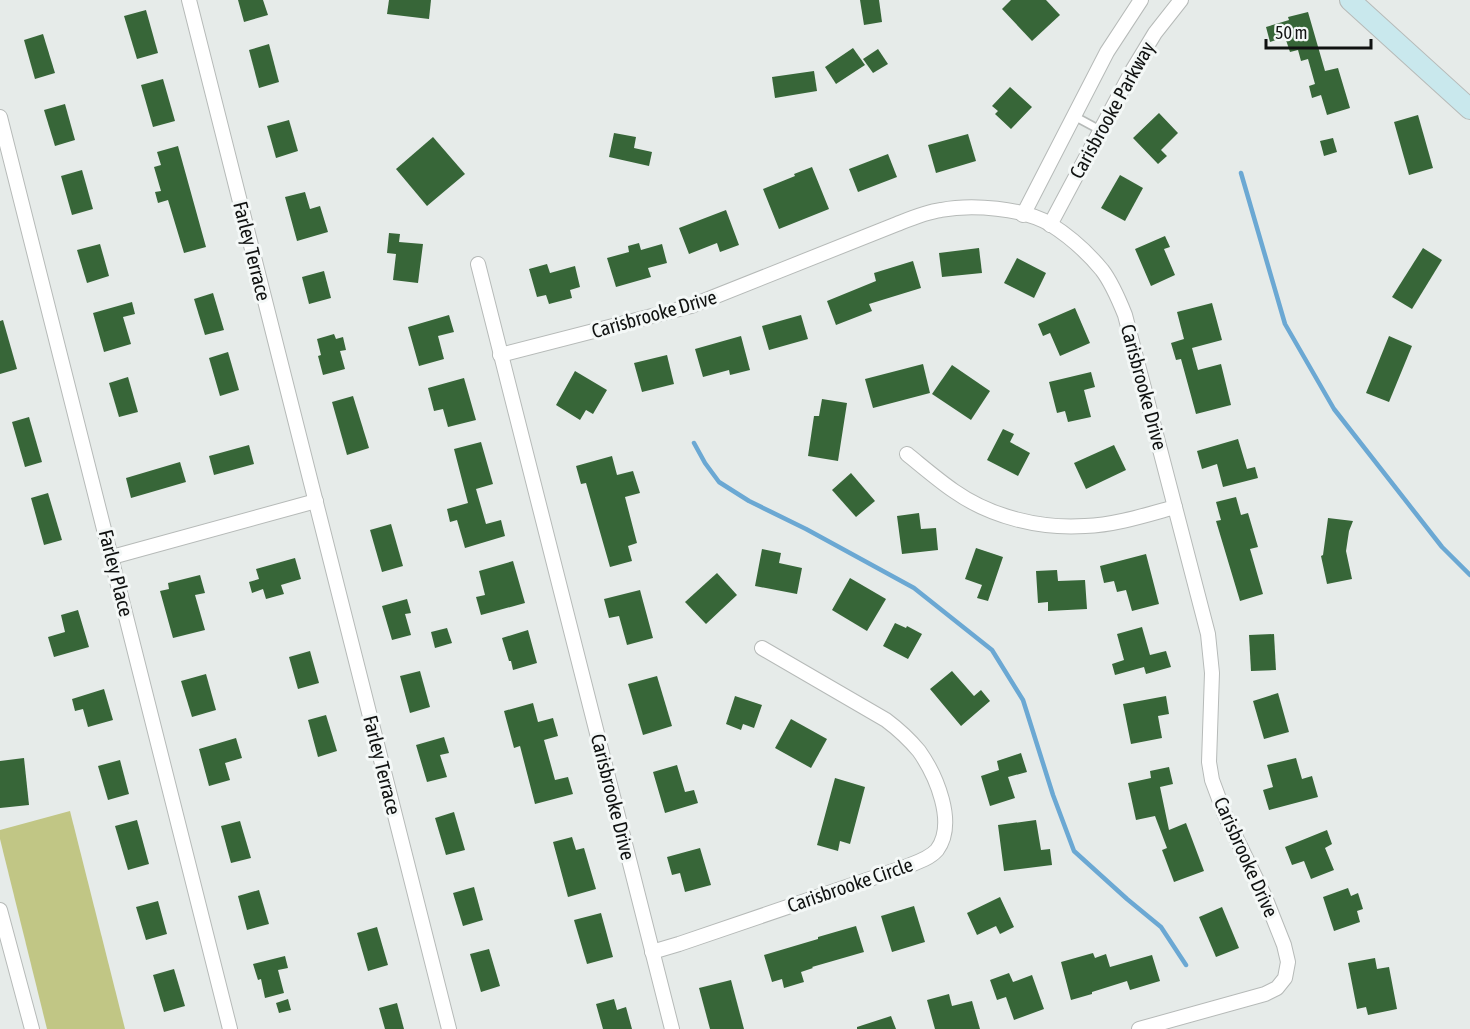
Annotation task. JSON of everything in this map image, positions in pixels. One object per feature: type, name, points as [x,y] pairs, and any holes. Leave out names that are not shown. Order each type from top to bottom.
[{"type":"street","name":"Farley Terrace","points":[[189,0],[449,1029]]},
{"type":"street","name":"Carisbrooke Parkway","points":[[1023,214],[1107,52],[1141,0]]},
{"type":"street","name":"Carisbrooke Parkway","points":[[1050,225],[1132,70],[1155,33],[1181,0]]},
{"type":"street","points":[[1350,0],[1470,109]]},
{"type":"street","name":"Farley Place","points":[[0,117],[230,1029]]},
{"type":"street","name":"Carisbrooke Drive","points":[[500,355],[691,306],[921,215],[941,210],[980,207],[1023,214],[1042,220],[1068,238],[1103,271],[1125,315],[1208,634],[1212,656],[1209,762],[1212,780],[1225,815],[1265,897],[1284,945],[1288,962],[1285,978],[1277,988],[1265,994],[1139,1029]]},
{"type":"street","name":"Carisbrooke Drive","points":[[478,264],[672,1029]]},
{"type":"street","points":[[907,454],[955,492],[983,507],[1030,522],[1060,526],[1086,526],[1175,507]]},
{"type":"street","points":[[112,557],[316,501]]},
{"type":"street","name":"Carisbrooke Circle","points":[[652,952],[905,867],[935,852],[942,840],[946,828],[938,788],[930,768],[902,732],[886,720],[762,648]]},
{"type":"street","points":[[0,910],[32,1029]]},
{"type":"lane","points":[[1074,116],[1100,130]]},
{"type":"green space","points":[[70,811],[125,1029],[47,1029],[0,839],[0,830]]},
{"type":"building","points":[[238,0],[263,0],[268,15],[244,22]]},
{"type":"building","points":[[389,0],[431,0],[429,19],[387,14]]},
{"type":"building","points":[[860,0],[879,0],[882,22],[864,25]]},
{"type":"building","points":[[1011,0],[1046,0],[1060,15],[1032,41],[1002,9]]},
{"type":"building","points":[[146,10],[158,53],[137,59],[124,16]]},
{"type":"building","points":[[1308,12],[1325,71],[1338,68],[1350,108],[1327,115],[1321,95],[1312,98],[1309,86],[1315,84],[1308,59],[1301,61],[1298,50],[1290,52],[1285,37],[1270,42],[1266,27],[1289,20],[1288,17]]},
{"type":"building","points":[[43,34],[55,73],[35,79],[24,40]]},
{"type":"building","points":[[269,44],[279,82],[259,88],[249,50]]},
{"type":"building","points":[[853,48],[865,65],[836,84],[825,67]]},
{"type":"building","points":[[878,49],[888,64],[873,73],[863,59]]},
{"type":"building","points":[[814,71],[817,91],[775,98],[772,77]]},
{"type":"building","points":[[163,79],[175,121],[153,127],[141,85]]},
{"type":"building","points":[[1010,87],[1032,107],[1011,129],[995,114],[998,111],[992,106]]},
{"type":"building","points":[[65,104],[75,140],[55,146],[44,110]]},
{"type":"building","points":[[1159,113],[1178,133],[1161,150],[1167,156],[1158,164],[1133,138]]},
{"type":"building","points":[[1418,115],[1433,168],[1409,175],[1394,122]]},
{"type":"building","points":[[289,120],[298,151],[276,158],[267,126]]},
{"type":"building","points":[[614,133],[636,137],[634,148],[652,152],[649,166],[609,157]]},
{"type":"building","points":[[968,134],[976,161],[936,173],[928,145]]},
{"type":"building","points":[[433,137],[465,174],[427,206],[396,169]]},
{"type":"building","points":[[1333,138],[1337,152],[1324,156],[1320,141]]},
{"type":"building","points":[[178,146],[206,247],[184,253],[168,200],[158,203],[155,192],[161,191],[154,167],[161,165],[157,152]]},
{"type":"building","points":[[888,154],[897,177],[858,192],[849,169]]},
{"type":"building","points":[[812,167],[829,209],[779,229],[763,189]]},
{"type":"building","points":[[82,170],[93,209],[72,215],[61,176]]},
{"type":"building","points":[[1120,175],[1143,188],[1125,221],[1101,208]]},
{"type":"building","points":[[305,192],[310,209],[320,206],[328,232],[297,241],[285,197]]},
{"type":"building","points":[[726,210],[739,245],[720,252],[717,243],[689,254],[679,228]]},
{"type":"building","points":[[389,233],[400,234],[399,242],[423,244],[418,283],[393,280],[396,254],[387,253]]},
{"type":"building","points":[[1165,236],[1170,247],[1164,249],[1175,275],[1151,286],[1135,249]]},
{"type":"building","points":[[639,243],[641,250],[662,244],[667,263],[648,268],[651,277],[616,287],[607,258],[629,252],[628,246]]},
{"type":"building","points":[[100,244],[109,276],[87,283],[77,250]]},
{"type":"building","points":[[979,248],[982,273],[942,277],[939,253]]},
{"type":"building","points":[[1423,248],[1442,260],[1412,309],[1392,297]]},
{"type":"building","points":[[1017,258],[1046,273],[1034,298],[1004,283]]},
{"type":"building","points":[[913,261],[921,288],[869,304],[872,311],[836,325],[827,301],[876,281],[874,273]]},
{"type":"building","points":[[547,264],[550,273],[575,266],[580,287],[570,290],[572,298],[549,304],[546,295],[537,297],[529,269]]},
{"type":"building","points":[[324,271],[331,298],[309,304],[302,277]]},
{"type":"building","points":[[213,293],[224,330],[205,335],[194,299]]},
{"type":"building","points":[[132,302],[135,314],[123,317],[131,344],[104,352],[93,313]]},
{"type":"building","points":[[1212,303],[1222,340],[1192,348],[1198,370],[1221,364],[1231,405],[1196,414],[1181,359],[1176,360],[1171,343],[1184,339],[1177,312]]},
{"type":"building","points":[[1075,308],[1090,343],[1060,356],[1050,333],[1043,336],[1038,324]]},
{"type":"building","points":[[449,315],[454,332],[438,336],[444,359],[419,366],[408,327]]},
{"type":"building","points":[[801,315],[808,339],[769,350],[762,326]]},
{"type":"building","points":[[3,320],[17,369],[0,374],[0,321]]},
{"type":"building","points":[[334,334],[336,339],[343,337],[346,350],[340,351],[345,369],[323,375],[318,356],[321,355],[317,339]]},
{"type":"building","points":[[741,336],[750,370],[730,375],[729,370],[703,377],[695,349]]},
{"type":"building","points":[[1389,336],[1412,346],[1389,402],[1366,393]]},
{"type":"building","points":[[228,352],[239,390],[220,396],[209,358]]},
{"type":"building","points":[[667,355],[674,384],[642,392],[634,363]]},
{"type":"building","points":[[923,364],[930,393],[873,408],[865,379]]},
{"type":"building","points":[[952,365],[990,391],[971,420],[932,394]]},
{"type":"building","points":[[575,371],[607,390],[593,414],[586,410],[580,420],[556,405]]},
{"type":"building","points":[[1091,372],[1095,387],[1084,390],[1091,417],[1068,422],[1065,411],[1057,413],[1049,382]]},
{"type":"building","points":[[128,377],[138,412],[119,417],[109,383]]},
{"type":"building","points":[[464,378],[476,420],[448,427],[443,409],[434,411],[428,388]]},
{"type":"building","points":[[353,396],[369,448],[347,455],[332,402]]},
{"type":"building","points":[[822,399],[847,403],[838,461],[808,456],[814,416],[819,416]]},
{"type":"building","points":[[29,417],[42,462],[25,467],[12,422]]},
{"type":"building","points":[[1003,429],[1014,434],[1010,442],[1030,453],[1018,476],[987,460]]},
{"type":"building","points":[[1238,439],[1247,469],[1255,467],[1258,478],[1223,487],[1217,464],[1202,469],[1197,451]]},
{"type":"building","points":[[481,442],[493,484],[476,489],[486,524],[501,520],[505,536],[465,548],[457,520],[450,522],[447,509],[468,503],[454,449]]},
{"type":"building","points":[[249,445],[254,464],[214,475],[209,456]]},
{"type":"building","points":[[1114,445],[1126,470],[1086,489],[1074,463]]},
{"type":"building","points":[[612,456],[617,475],[633,471],[640,493],[625,497],[637,543],[628,546],[632,561],[610,567],[586,483],[581,484],[576,466]]},
{"type":"building","points":[[180,462],[186,482],[131,498],[126,478]]},
{"type":"building","points":[[851,473],[875,501],[856,517],[832,490]]},
{"type":"building","points":[[48,493],[62,540],[44,545],[31,498]]},
{"type":"building","points":[[1236,497],[1241,515],[1248,513],[1258,547],[1250,549],[1263,594],[1240,601],[1216,521],[1221,520],[1216,502]]},
{"type":"building","points":[[919,513],[921,529],[936,528],[938,550],[902,554],[897,516]]},
{"type":"building","points":[[1328,518],[1353,521],[1346,551],[1352,579],[1327,584],[1321,556]]},
{"type":"building","points":[[391,524],[403,566],[382,572],[370,530]]},
{"type":"building","points":[[976,548],[1003,557],[988,601],[977,598],[982,585],[965,579]]},
{"type":"building","points":[[762,549],[781,553],[779,563],[802,568],[797,594],[755,586]]},
{"type":"building","points":[[1146,554],[1159,604],[1132,611],[1126,590],[1117,592],[1114,581],[1104,583],[1100,566]]},
{"type":"building","points":[[295,558],[301,579],[281,585],[284,594],[266,599],[263,589],[252,593],[249,582],[259,579],[256,569]]},
{"type":"building","points":[[513,561],[525,603],[481,615],[476,597],[485,595],[479,571]]},
{"type":"building","points":[[1057,570],[1058,581],[1085,580],[1087,609],[1048,611],[1048,602],[1038,603],[1036,571]]},
{"type":"building","points":[[717,573],[737,595],[706,624],[685,602]]},
{"type":"building","points":[[200,575],[205,593],[195,595],[205,630],[173,638],[160,591],[169,589],[168,583]]},
{"type":"building","points":[[850,578],[886,599],[867,631],[832,610]]},
{"type":"building","points":[[640,590],[653,638],[627,645],[619,616],[609,618],[604,599]]},
{"type":"building","points":[[407,599],[411,613],[405,614],[411,635],[392,640],[382,606]]},
{"type":"building","points":[[78,610],[89,647],[54,657],[48,637],[65,632],[61,615]]},
{"type":"building","points":[[895,623],[922,634],[908,659],[883,646]]},
{"type":"building","points":[[1142,627],[1150,655],[1166,651],[1171,667],[1146,674],[1144,667],[1115,675],[1112,664],[1124,660],[1117,634]]},
{"type":"building","points":[[447,628],[452,643],[435,648],[431,632]]},
{"type":"building","points":[[528,630],[537,663],[513,670],[502,638]]},
{"type":"building","points":[[1274,634],[1276,670],[1251,671],[1249,635]]},
{"type":"building","points":[[310,651],[319,683],[298,689],[289,657]]},
{"type":"building","points":[[420,671],[430,707],[410,713],[400,676]]},
{"type":"building","points":[[952,671],[974,696],[981,690],[990,701],[961,726],[930,689]]},
{"type":"building","points":[[206,674],[216,710],[192,717],[181,681]]},
{"type":"building","points":[[657,676],[672,726],[643,735],[628,684]]},
{"type":"building","points":[[104,689],[113,720],[88,727],[83,709],[75,711],[72,699]]},
{"type":"building","points":[[1278,693],[1289,732],[1264,739],[1253,701]]},
{"type":"building","points":[[735,696],[762,705],[754,728],[743,724],[741,730],[726,724]]},
{"type":"building","points":[[1166,696],[1169,714],[1158,716],[1162,738],[1131,744],[1123,704]]},
{"type":"building","points":[[533,703],[538,722],[553,718],[558,736],[544,740],[555,780],[568,777],[573,794],[535,804],[520,746],[514,748],[504,711]]},
{"type":"building","points":[[326,715],[337,751],[318,757],[308,720]]},
{"type":"building","points":[[791,719],[827,739],[811,768],[775,748]]},
{"type":"building","points":[[444,737],[449,753],[440,755],[447,777],[427,782],[416,745]]},
{"type":"building","points":[[236,738],[242,758],[225,763],[230,780],[209,786],[199,749]]},
{"type":"building","points":[[1021,753],[1027,772],[1008,777],[1015,798],[990,806],[981,776],[999,770],[997,761]]},
{"type":"building","points":[[24,758],[29,805],[0,808],[0,761]]},
{"type":"building","points":[[1296,758],[1302,779],[1312,776],[1318,797],[1269,810],[1263,790],[1273,787],[1267,765]]},
{"type":"building","points":[[120,760],[129,794],[108,800],[98,766]]},
{"type":"building","points":[[677,765],[685,792],[694,790],[698,803],[665,813],[653,772]]},
{"type":"building","points":[[1169,767],[1173,784],[1160,787],[1169,830],[1186,823],[1204,871],[1174,882],[1162,850],[1167,848],[1155,816],[1136,820],[1128,783],[1151,778],[1150,771]]},
{"type":"building","points":[[835,778],[865,787],[850,844],[840,841],[838,851],[817,845]]},
{"type":"building","points":[[454,812],[465,850],[446,855],[435,818]]},
{"type":"building","points":[[137,820],[149,864],[128,870],[115,826]]},
{"type":"building","points":[[1036,820],[1041,850],[1050,849],[1052,865],[1004,871],[998,825]]},
{"type":"building","points":[[240,821],[251,858],[231,863],[221,826]]},
{"type":"building","points":[[1327,830],[1332,844],[1325,848],[1334,870],[1311,879],[1304,861],[1292,865],[1285,847]]},
{"type":"building","points":[[572,837],[576,850],[584,848],[596,889],[568,897],[553,842]]},
{"type":"building","points":[[700,848],[711,885],[685,892],[680,873],[672,875],[667,857]]},
{"type":"building","points":[[474,887],[483,920],[463,926],[453,893]]},
{"type":"building","points":[[1348,888],[1351,896],[1358,893],[1363,909],[1357,911],[1360,922],[1334,931],[1323,897]]},
{"type":"building","points":[[259,890],[269,924],[247,930],[238,896]]},
{"type":"building","points":[[1000,897],[1014,927],[1000,934],[996,926],[977,935],[967,913]]},
{"type":"building","points":[[158,901],[167,934],[146,940],[136,907]]},
{"type":"building","points":[[914,906],[925,942],[892,952],[881,916]]},
{"type":"building","points":[[1222,907],[1239,948],[1216,957],[1199,917]]},
{"type":"building","points":[[601,913],[613,957],[587,964],[574,920]]},
{"type":"building","points":[[856,926],[864,952],[801,972],[804,982],[784,988],[782,979],[772,982],[764,955]]},
{"type":"building","points":[[377,927],[388,965],[368,971],[357,933]]},
{"type":"building","points":[[489,949],[500,986],[481,992],[470,954]]},
{"type":"building","points":[[1093,953],[1095,958],[1106,954],[1110,967],[1152,955],[1160,981],[1130,990],[1127,981],[1071,1000],[1061,962]]},
{"type":"building","points":[[285,956],[288,968],[278,970],[284,993],[265,998],[261,979],[258,980],[253,964]]},
{"type":"building","points":[[1375,958],[1377,969],[1389,967],[1397,1009],[1368,1015],[1366,1007],[1357,1009],[1348,963]]},
{"type":"building","points":[[174,969],[185,1006],[164,1012],[153,975]]},
{"type":"building","points":[[1009,973],[1013,982],[1032,975],[1044,1009],[1014,1020],[1006,997],[997,1000],[990,980]]},
{"type":"building","points":[[731,980],[744,1029],[710,1029],[699,988]]},
{"type":"building","points":[[949,994],[952,1006],[972,1001],[980,1029],[935,1029],[927,1000]]},
{"type":"building","points":[[288,999],[291,1010],[279,1013],[276,1003]]},
{"type":"building","points":[[614,999],[617,1010],[626,1007],[632,1029],[603,1029],[596,1004]]},
{"type":"building","points":[[397,1003],[404,1029],[385,1029],[379,1008]]},
{"type":"building","points":[[891,1016],[896,1029],[857,1029],[857,1027]]},
{"type":"waterway","points":[[1241,173],[1285,324],[1334,409],[1442,547],[1470,575]]},
{"type":"waterway","points":[[694,443],[719,482],[749,501],[806,529],[914,588],[992,650],[1023,700],[1053,795],[1074,851],[1161,927],[1186,965]]}]
